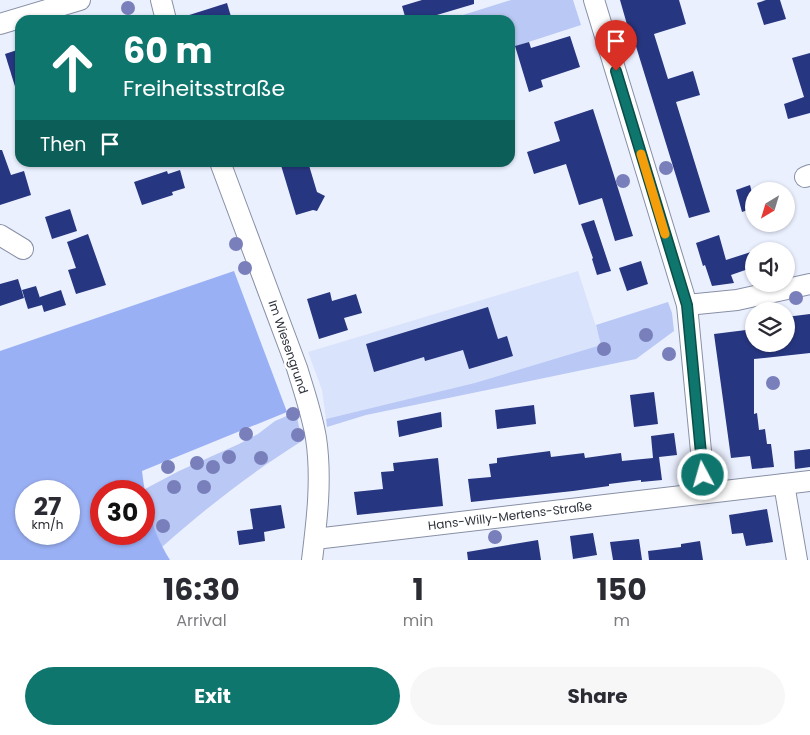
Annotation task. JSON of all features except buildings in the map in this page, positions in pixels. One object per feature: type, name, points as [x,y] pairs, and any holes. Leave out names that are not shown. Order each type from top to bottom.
[{"type":"street","points":[[30,15],[80,0]]},
{"type":"street","points":[[161,0],[165,15]]},
{"type":"street","points":[[594,0],[687,305],[705,494]]},
{"type":"street","points":[[0,24],[15,20]]},
{"type":"street","name":"Im Wiesengrund","points":[[222,167],[297,368],[316,438],[320,484],[312,560]]},
{"type":"street","points":[[0,235],[23,249]]},
{"type":"street","points":[[687,305],[737,300],[810,284]]},
{"type":"street","name":"Hans-Willy-Mertens-Straße","points":[[315,539],[810,481]]},
{"type":"street","points":[[784,484],[798,560]]},
{"type":"shaded area","points":[[511,0],[573,0],[581,25],[515,46],[515,15],[463,15]]},
{"type":"shaded area","points":[[234,271],[287,412],[142,471],[144,480],[90,480],[90,545],[155,545],[155,530],[170,560],[0,560],[0,351]]},
{"type":"shaded area","points":[[578,271],[602,345],[474,384],[326,419],[322,390],[308,352]]},
{"type":"shaded area","points":[[668,302],[672,313],[674,331],[636,359],[366,415],[327,427],[326,419],[475,383],[601,345],[596,325]]},
{"type":"shaded area","points":[[296,412],[302,441],[230,491],[162,547],[155,531],[155,484],[239,444],[258,434],[275,421]]},
{"type":"slow traffic","points":[[641,154],[665,234]]},
{"type":"route","points":[[616,71],[687,305],[703,475]]}]
